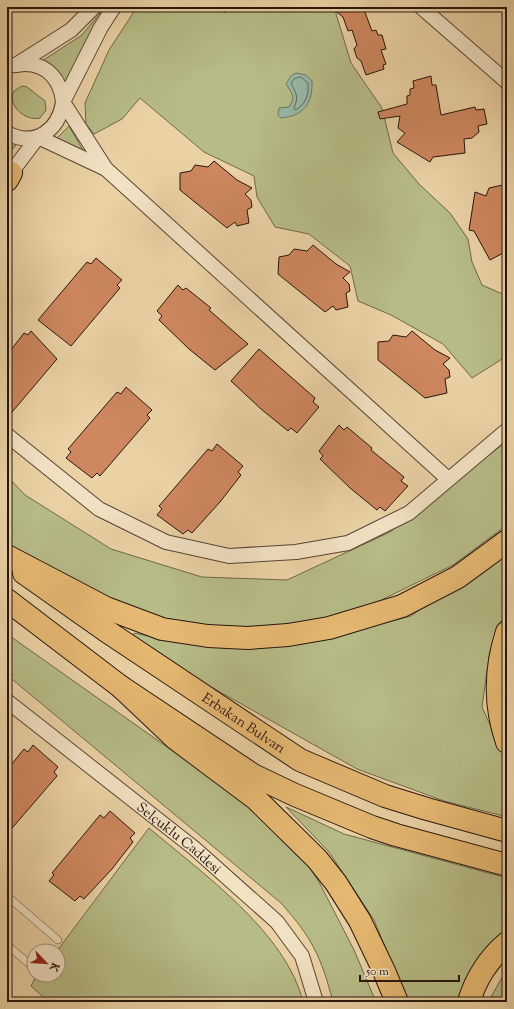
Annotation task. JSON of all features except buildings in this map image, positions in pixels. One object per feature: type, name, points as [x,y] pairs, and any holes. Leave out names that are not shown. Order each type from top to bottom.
[{"type":"highway","points":[[7,556],[106,608],[162,629],[208,636],[255,637],[288,635],[329,628],[402,606],[458,577],[507,541]]},
{"type":"highway","name":"Erbakan Bulvarı","points":[[7,561],[105,630],[300,760],[385,796],[426,810],[507,831]]},
{"type":"highway","points":[[7,600],[121,687],[176,739],[256,799],[317,859],[336,883],[360,921],[397,1002]]},
{"type":"highway","points":[[7,616],[121,687],[253,775],[295,795],[396,835],[507,864]]},
{"type":"highway","points":[[507,632],[500,654],[498,684],[500,716],[507,742]]},
{"type":"highway","points":[[469,1002],[474,986],[482,973],[491,960],[507,943]]},
{"type":"street","points":[[9,67],[71,30],[94,7]]},
{"type":"street","points":[[8,177],[38,137],[48,131],[56,123],[62,113],[64,102],[101,27],[114,7]]},
{"type":"street","points":[[421,7],[507,82]]},
{"type":"street","points":[[9,67],[25,64],[37,65],[48,70],[56,79],[62,90],[64,102],[106,169],[448,479]]},
{"type":"street","points":[[7,133],[13,136],[25,138],[38,137],[106,169]]},
{"type":"street","points":[[7,435],[99,509],[166,542],[229,556],[296,552],[348,543],[409,513],[507,430]]},
{"type":"street","name":"Selçuklu Caddesi","points":[[7,701],[194,848],[277,922],[302,956],[316,1002]]},
{"type":"lane","points":[[7,896],[58,940]]},
{"type":"lane","points":[[7,945],[26,961]]},
{"type":"green space","points":[[105,7],[110,7],[66,86],[42,61],[82,35]]},
{"type":"green space","points":[[137,7],[224,7],[224,13],[233,7],[334,7],[351,63],[382,108],[393,153],[419,184],[450,213],[468,239],[472,262],[482,285],[507,296],[507,356],[472,378],[443,344],[391,315],[358,301],[350,266],[309,234],[275,227],[257,197],[254,176],[204,152],[140,98],[122,119],[94,134],[86,124],[85,103],[109,50]]},
{"type":"green space","points":[[22,86],[27,87],[45,101],[46,110],[40,118],[35,119],[24,115],[15,107],[12,96],[14,91]]},
{"type":"green space","points":[[69,126],[84,152],[55,140]]},
{"type":"green space","points":[[7,130],[20,140],[7,156]]},
{"type":"green space","points":[[507,441],[507,525],[453,565],[367,607],[297,625],[192,630],[136,613],[7,548],[7,476],[25,495],[111,549],[202,577],[287,580],[390,532]]},
{"type":"green space","points":[[507,547],[507,607],[490,650],[482,707],[507,763],[507,817],[444,801],[357,769],[131,642],[134,633],[173,641],[247,648],[302,644],[411,616]]},
{"type":"green space","points":[[7,634],[245,802],[298,849],[319,882],[354,950],[376,1002],[333,1002],[329,986],[314,948],[301,927],[281,903],[7,675]]},
{"type":"green space","points":[[286,807],[344,834],[507,878],[507,932],[480,955],[456,1002],[408,1002],[374,920],[329,852]]},
{"type":"green space","points":[[149,828],[217,884],[261,928],[279,952],[294,976],[303,1002],[49,1002],[31,986],[33,983],[66,983],[66,943],[63,943]]},
{"type":"green space","points":[[507,969],[507,1002],[488,1002]]},
{"type":"water","points":[[296,73],[306,75],[312,81],[311,96],[301,111],[295,115],[281,118],[278,115],[279,108],[289,107],[293,98],[286,84],[291,76]]}]
